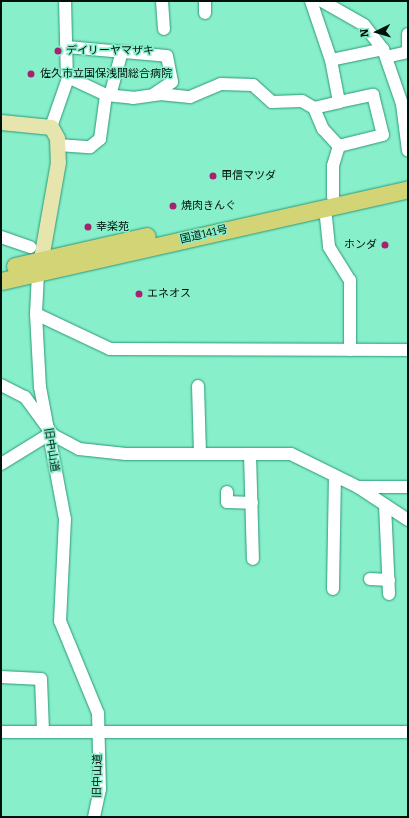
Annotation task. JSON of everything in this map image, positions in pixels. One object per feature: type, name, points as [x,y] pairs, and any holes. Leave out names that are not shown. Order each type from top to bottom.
[{"type":"highway","name":"国道141号","points":[[329,202],[408,178]]},
{"type":"highway","name":"国道141号","points":[[1,281],[39,267],[329,202],[408,189]]},
{"type":"highway","name":"国道141号","points":[[1,269],[39,267]]},
{"type":"main road","points":[[1,122],[51,127]]},
{"type":"main road","name":"旧中山道","points":[[39,267],[58,146],[51,127]]},
{"type":"street","points":[[51,127],[68,76],[65,1]]},
{"type":"street","points":[[162,1],[164,29]]},
{"type":"street","points":[[311,1],[331,60],[339,102]]},
{"type":"street","points":[[322,1],[342,6],[364,25],[384,53],[402,104],[408,151]]},
{"type":"street","points":[[331,60],[384,53],[408,52],[408,34]]},
{"type":"street","points":[[67,47],[86,47],[97,52],[167,56],[172,82],[154,94]]},
{"type":"street","points":[[58,146],[90,147],[100,139],[106,95],[110,92],[121,54]]},
{"type":"street","points":[[68,76],[106,95],[133,98],[154,94],[190,97],[215,85],[253,86],[272,102],[302,101],[314,108],[323,129],[339,146]]},
{"type":"street","points":[[314,108],[373,95],[383,135],[339,146]]},
{"type":"street","points":[[339,146],[333,166],[329,202],[329,247],[350,280],[350,350]]},
{"type":"street","points":[[1,237],[30,247]]},
{"type":"street","name":"旧中山道","points":[[39,267],[36,314],[39,375],[48,432],[65,519],[60,621],[94,697],[99,733],[99,796],[94,817]]},
{"type":"street","points":[[36,314],[110,349],[408,350]]},
{"type":"street","points":[[1,385],[25,397],[48,432],[65,443],[89,451],[291,454],[358,487],[408,520]]},
{"type":"street","points":[[198,386],[194,410],[200,453]]},
{"type":"street","points":[[1,464],[48,432]]},
{"type":"street","points":[[250,454],[253,559]]},
{"type":"street","points":[[333,589],[330,545],[335,476]]},
{"type":"street","points":[[358,487],[408,487]]},
{"type":"street","points":[[227,492],[227,502],[252,503]]},
{"type":"street","points":[[385,505],[389,594]]},
{"type":"street","points":[[370,579],[388,580]]},
{"type":"street","points":[[1,678],[41,679],[43,732]]},
{"type":"street","points":[[1,732],[408,732]]},
{"type":"place","name":"デイリーヤマザキ","points":[[58,51]]},
{"type":"place","name":"佐久市立国保浅間総合病院","points":[[31,74]]},
{"type":"place","name":"甲信マツダ","points":[[213,176]]},
{"type":"place","name":"焼肉きんぐ","points":[[173,206]]},
{"type":"place","name":"幸楽苑","points":[[88,227]]},
{"type":"place","name":"ホンダ","points":[[385,245]]},
{"type":"place","name":"エネオス","points":[[139,294]]}]
